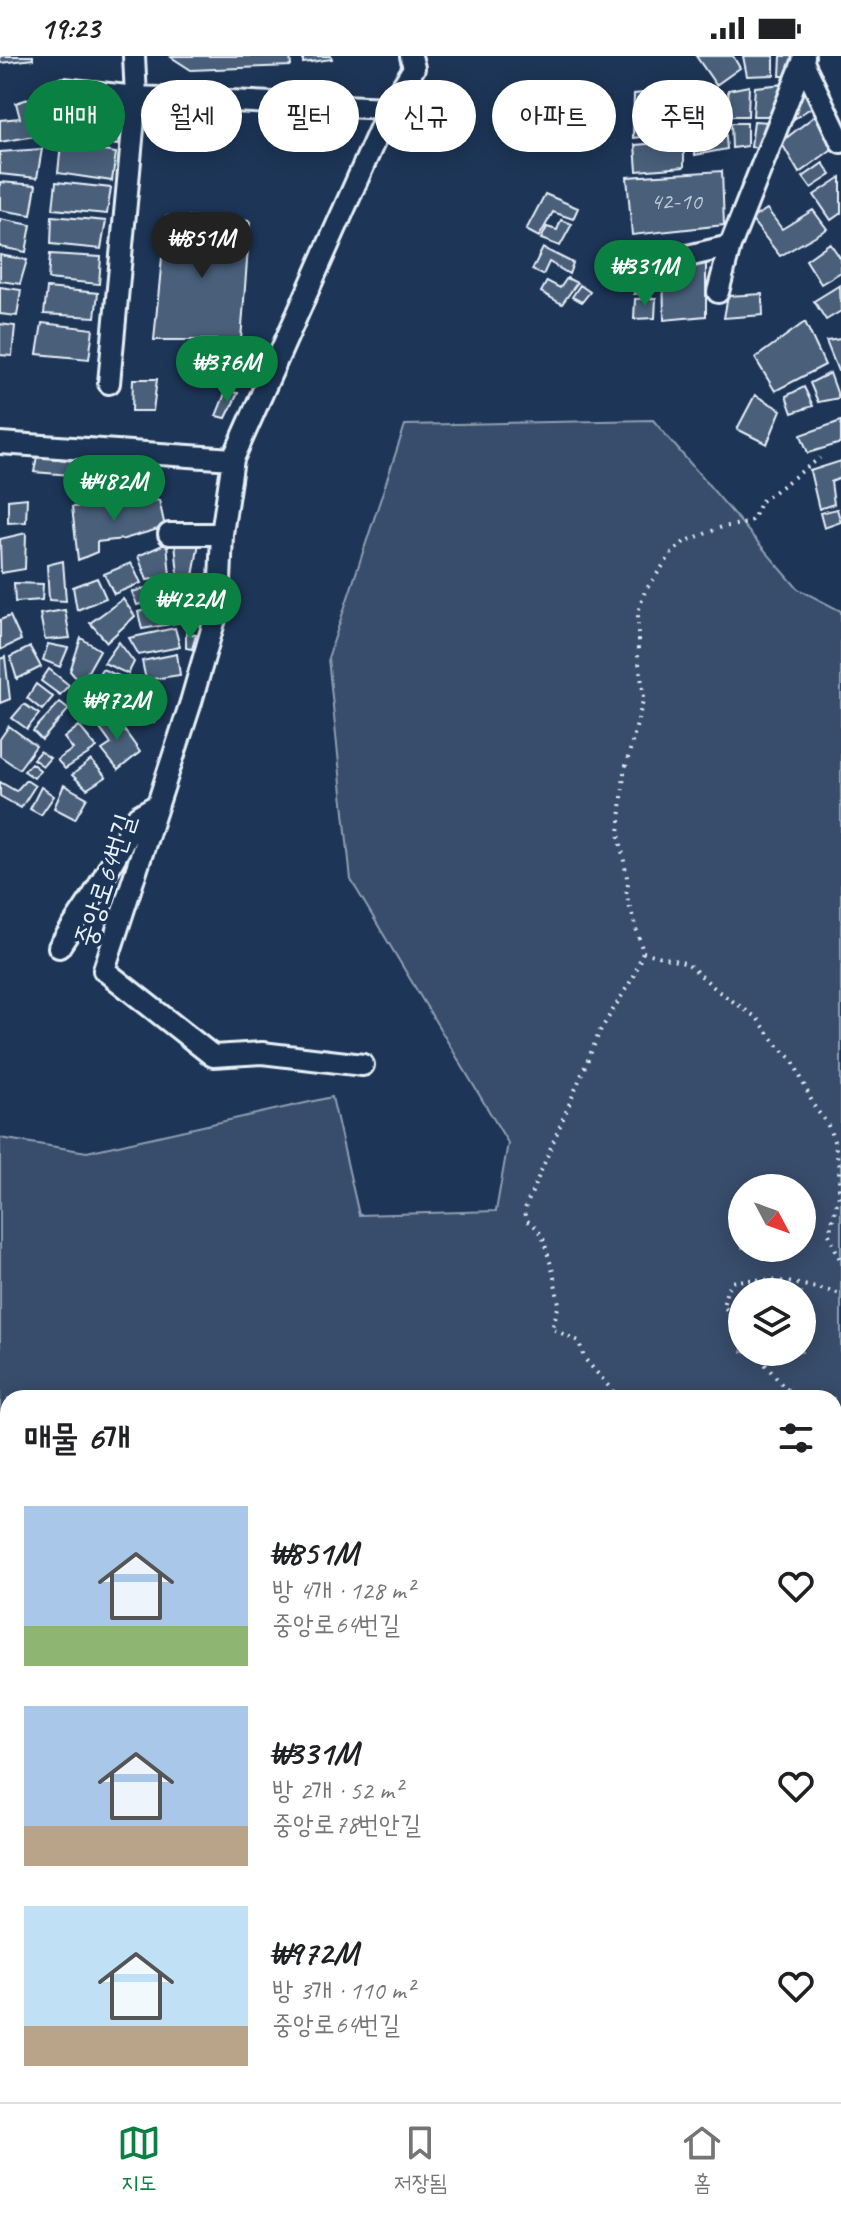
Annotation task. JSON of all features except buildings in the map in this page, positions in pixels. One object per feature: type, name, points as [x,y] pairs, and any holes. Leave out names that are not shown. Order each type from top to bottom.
[{"type":"street","points":[[109,383],[136,97],[134,56]]},
{"type":"street","name":"중앙로64번길","points":[[406,80],[414,68],[411,56]]},
{"type":"street","points":[[804,59],[841,142]]},
{"type":"street","points":[[718,292],[730,246],[804,59]]},
{"type":"street","points":[[125,96],[375,107]]},
{"type":"street","name":"중앙로64번길","points":[[363,1065],[262,1053],[213,1056],[104,970],[219,605],[222,534],[233,459],[375,140]]},
{"type":"street","points":[[637,268],[730,246]]},
{"type":"street","points":[[0,443],[233,459]]},
{"type":"street","points":[[169,534],[222,534]]},
{"type":"street","name":"중앙로64번길","points":[[59,947],[93,896],[138,816],[157,805]]},
{"type":"path","points":[[612,1390],[584,1358],[579,1341],[552,1329],[559,1304],[543,1238],[536,1227],[526,1220],[524,1211],[600,1031],[634,976],[643,952],[626,894],[628,883],[619,834],[624,773],[644,697],[638,656],[638,612],[645,591],[672,553],[684,542],[722,527],[748,523],[754,518],[760,502],[820,458]]},
{"type":"path","points":[[643,952],[688,964],[718,991],[757,1018],[792,1059],[835,1144],[839,1195],[829,1234],[841,1262]]},
{"type":"path","points":[[728,1288],[723,1306],[728,1310]]},
{"type":"path","points":[[816,1288],[841,1294]]},
{"type":"path","points":[[767,1366],[788,1390]]},
{"type":"shaded area","points":[[653,420],[798,589],[841,611],[841,1390],[0,1390],[0,1138],[87,1152],[332,1097],[359,1215],[496,1211],[508,1143],[351,880],[328,658],[405,425]]}]
